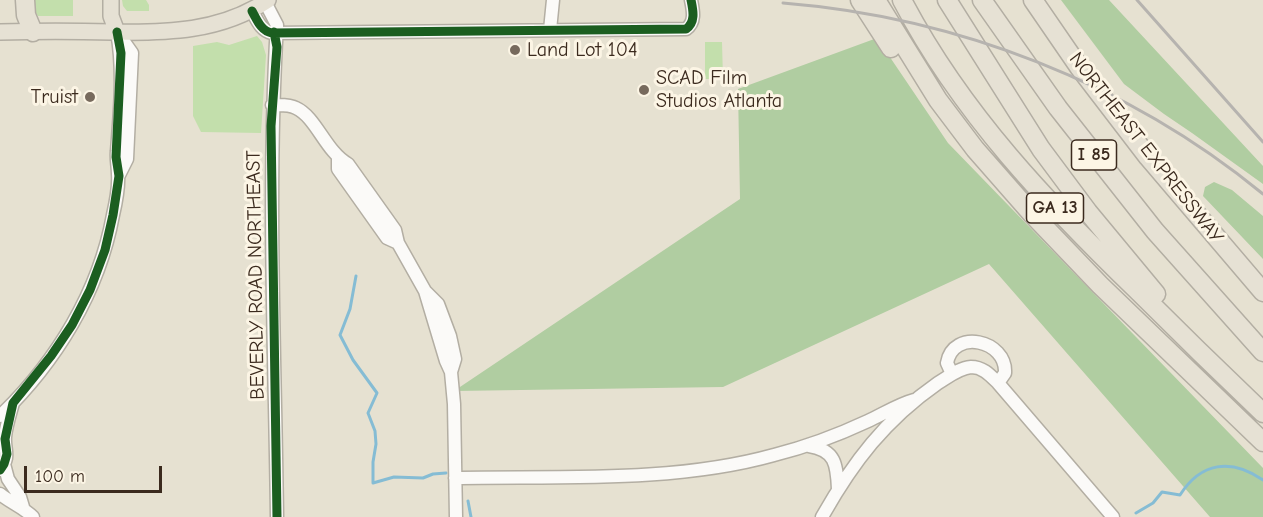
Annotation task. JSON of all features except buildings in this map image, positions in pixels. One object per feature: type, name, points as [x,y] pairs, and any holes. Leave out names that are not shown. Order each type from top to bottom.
[{"type":"highway","points":[[25,0],[26,15],[33,32]]},
{"type":"highway","points":[[860,0],[902,66],[938,100]]},
{"type":"highway","name":"GA 13","points":[[876,0],[938,100],[975,149],[1032,214],[1100,285],[1263,442]]},
{"type":"highway","name":"GA 13","points":[[902,0],[951,82],[1014,163],[1084,239],[1263,413]]},
{"type":"highway","points":[[946,0],[1048,158],[1137,273],[1239,390]]},
{"type":"highway","name":"I 85","points":[[982,0],[1058,108],[1155,231],[1263,352]]},
{"type":"highway","name":"NORTHEAST EXPRESSWAY","points":[[1033,0],[1079,67],[1148,157],[1257,280],[1263,292]]},
{"type":"main road","points":[[111,0],[111,16],[117,32]]},
{"type":"main road","points":[[0,32],[117,32],[195,28],[228,20],[261,4]]},
{"type":"street","points":[[550,30],[553,0]]},
{"type":"street","points":[[261,4],[265,31],[268,33],[686,29],[690,27],[693,20],[691,0]]},
{"type":"street","points":[[0,416],[13,404],[72,325],[90,290],[105,249],[113,215],[118,176],[116,157],[121,53],[117,32]]},
{"type":"street","name":"BEVERLY ROAD NORTHEAST","points":[[274,32],[277,47],[272,105],[277,517]]},
{"type":"street","points":[[272,105],[286,105],[300,110],[338,159],[348,164],[395,230],[398,243],[425,291],[451,372],[454,404],[456,517]]},
{"type":"street","points":[[952,374],[947,363],[951,351],[964,343],[980,342],[994,349],[1004,361],[1005,373],[998,383]]},
{"type":"street","points":[[822,517],[838,489],[871,442],[914,400],[952,374],[964,368],[977,368],[988,373],[998,383],[1113,517]]},
{"type":"street","points":[[455,478],[678,473],[742,463],[808,445],[914,400]]},
{"type":"street","points":[[13,404],[2,437],[7,454],[2,467],[20,497],[23,507]]},
{"type":"street","points":[[808,445],[830,453],[838,475],[838,489]]},
{"type":"street","points":[[0,494],[14,504],[23,507],[33,517]]},
{"type":"green space","points":[[28,0],[73,0],[73,16],[38,16]]},
{"type":"green space","points":[[122,0],[146,0],[149,11],[127,11]]},
{"type":"green space","points":[[1061,0],[1109,0],[1263,166],[1263,184],[1124,84]]},
{"type":"green space","points":[[257,36],[262,42],[266,55],[261,133],[201,132],[193,116],[193,46],[217,42],[229,45]]},
{"type":"green space","points":[[877,38],[948,143],[1263,468],[1263,517],[1210,517],[989,264],[723,387],[454,391],[740,199],[738,89]]},
{"type":"green space","points":[[705,42],[722,42],[723,79],[705,79]]},
{"type":"green space","points":[[1214,182],[1232,190],[1263,216],[1263,259],[1203,196],[1205,187]]},
{"type":"waterway","points":[[356,276],[350,309],[340,335],[353,360],[377,393],[368,413],[375,431],[376,444],[373,483],[394,477],[423,478],[446,473]]},
{"type":"waterway","points":[[1136,513],[1153,503],[1162,492],[1180,495],[1197,476],[1217,467],[1239,468],[1263,480]]},
{"type":"waterway","points":[[468,501],[471,517]]},
{"type":"railway","points":[[1137,0],[1263,142]]},
{"type":"railway","points":[[783,3],[848,11],[912,23],[976,40],[1038,62],[1098,88],[1156,119],[1211,154],[1263,194]]},
{"type":"cycle path","points":[[252,11],[262,28],[272,33],[686,29],[693,19],[691,0]]},
{"type":"cycle path","points":[[0,470],[7,454],[5,439],[13,403],[51,356],[72,325],[90,290],[105,250],[119,176],[116,157],[121,53],[117,32]]},
{"type":"cycle path","points":[[274,32],[277,47],[271,126],[277,517]]},
{"type":"place","name":"Land Lot 104","points":[[515,50]]},
{"type":"place","name":"SCAD Film Studios Atlanta","points":[[644,90]]},
{"type":"place","name":"Truist","points":[[90,97]]}]
